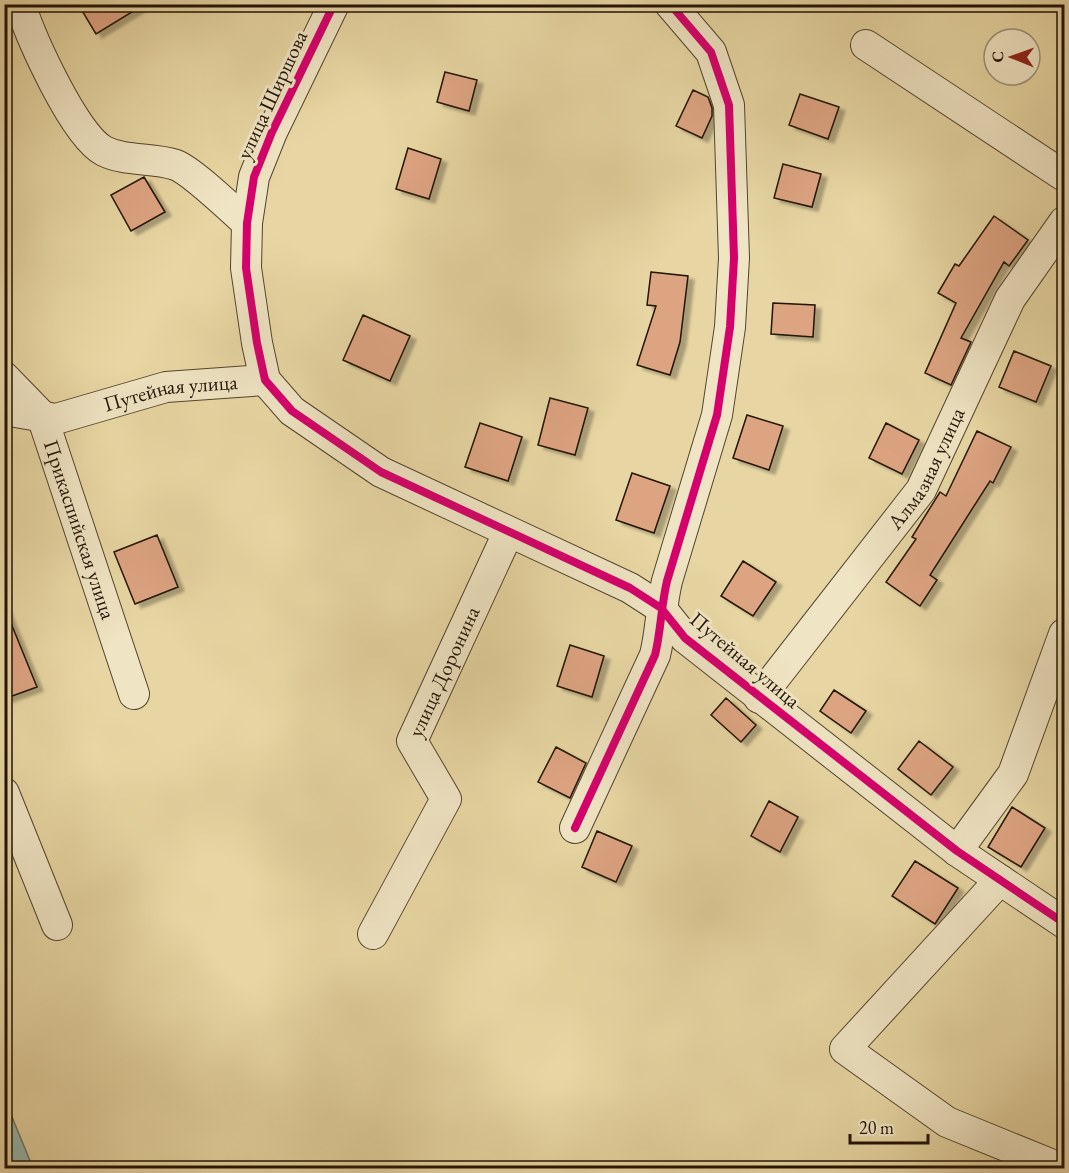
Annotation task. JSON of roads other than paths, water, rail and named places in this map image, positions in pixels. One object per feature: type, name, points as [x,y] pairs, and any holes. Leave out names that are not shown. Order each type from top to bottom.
[{"type":"street","points":[[20,4],[30,33],[84,134],[102,150],[118,156],[177,166],[248,223]]},
{"type":"street","name":"улица Ширшова","points":[[266,380],[256,343],[246,268],[248,223],[254,177],[272,132],[334,4]]},
{"type":"street","points":[[575,828],[655,655],[660,634],[661,608],[677,543],[717,415],[730,327],[734,258],[729,105],[711,52],[670,4]]},
{"type":"street","points":[[866,45],[1065,176]]},
{"type":"street","name":"Алмазная улица","points":[[759,698],[921,490],[1010,299],[1065,222]]},
{"type":"street","name":"Прикаспийская улица","points":[[4,377],[42,416],[134,694]]},
{"type":"street","name":"Путейная улица","points":[[4,410],[56,419],[166,387],[266,380],[292,411],[381,472],[630,588],[661,608],[685,638],[759,698],[957,851],[1065,923]]},
{"type":"street","name":"улица Доронина","points":[[373,934],[446,800],[412,741],[508,533]]},
{"type":"street","points":[[957,851],[1013,774],[1065,634]]},
{"type":"street","points":[[4,793],[57,925]]},
{"type":"street","points":[[1000,880],[845,1048],[947,1122],[1060,1168]]},
{"type":"water","points":[[5,1100],[33,1168],[5,1168]]}]
